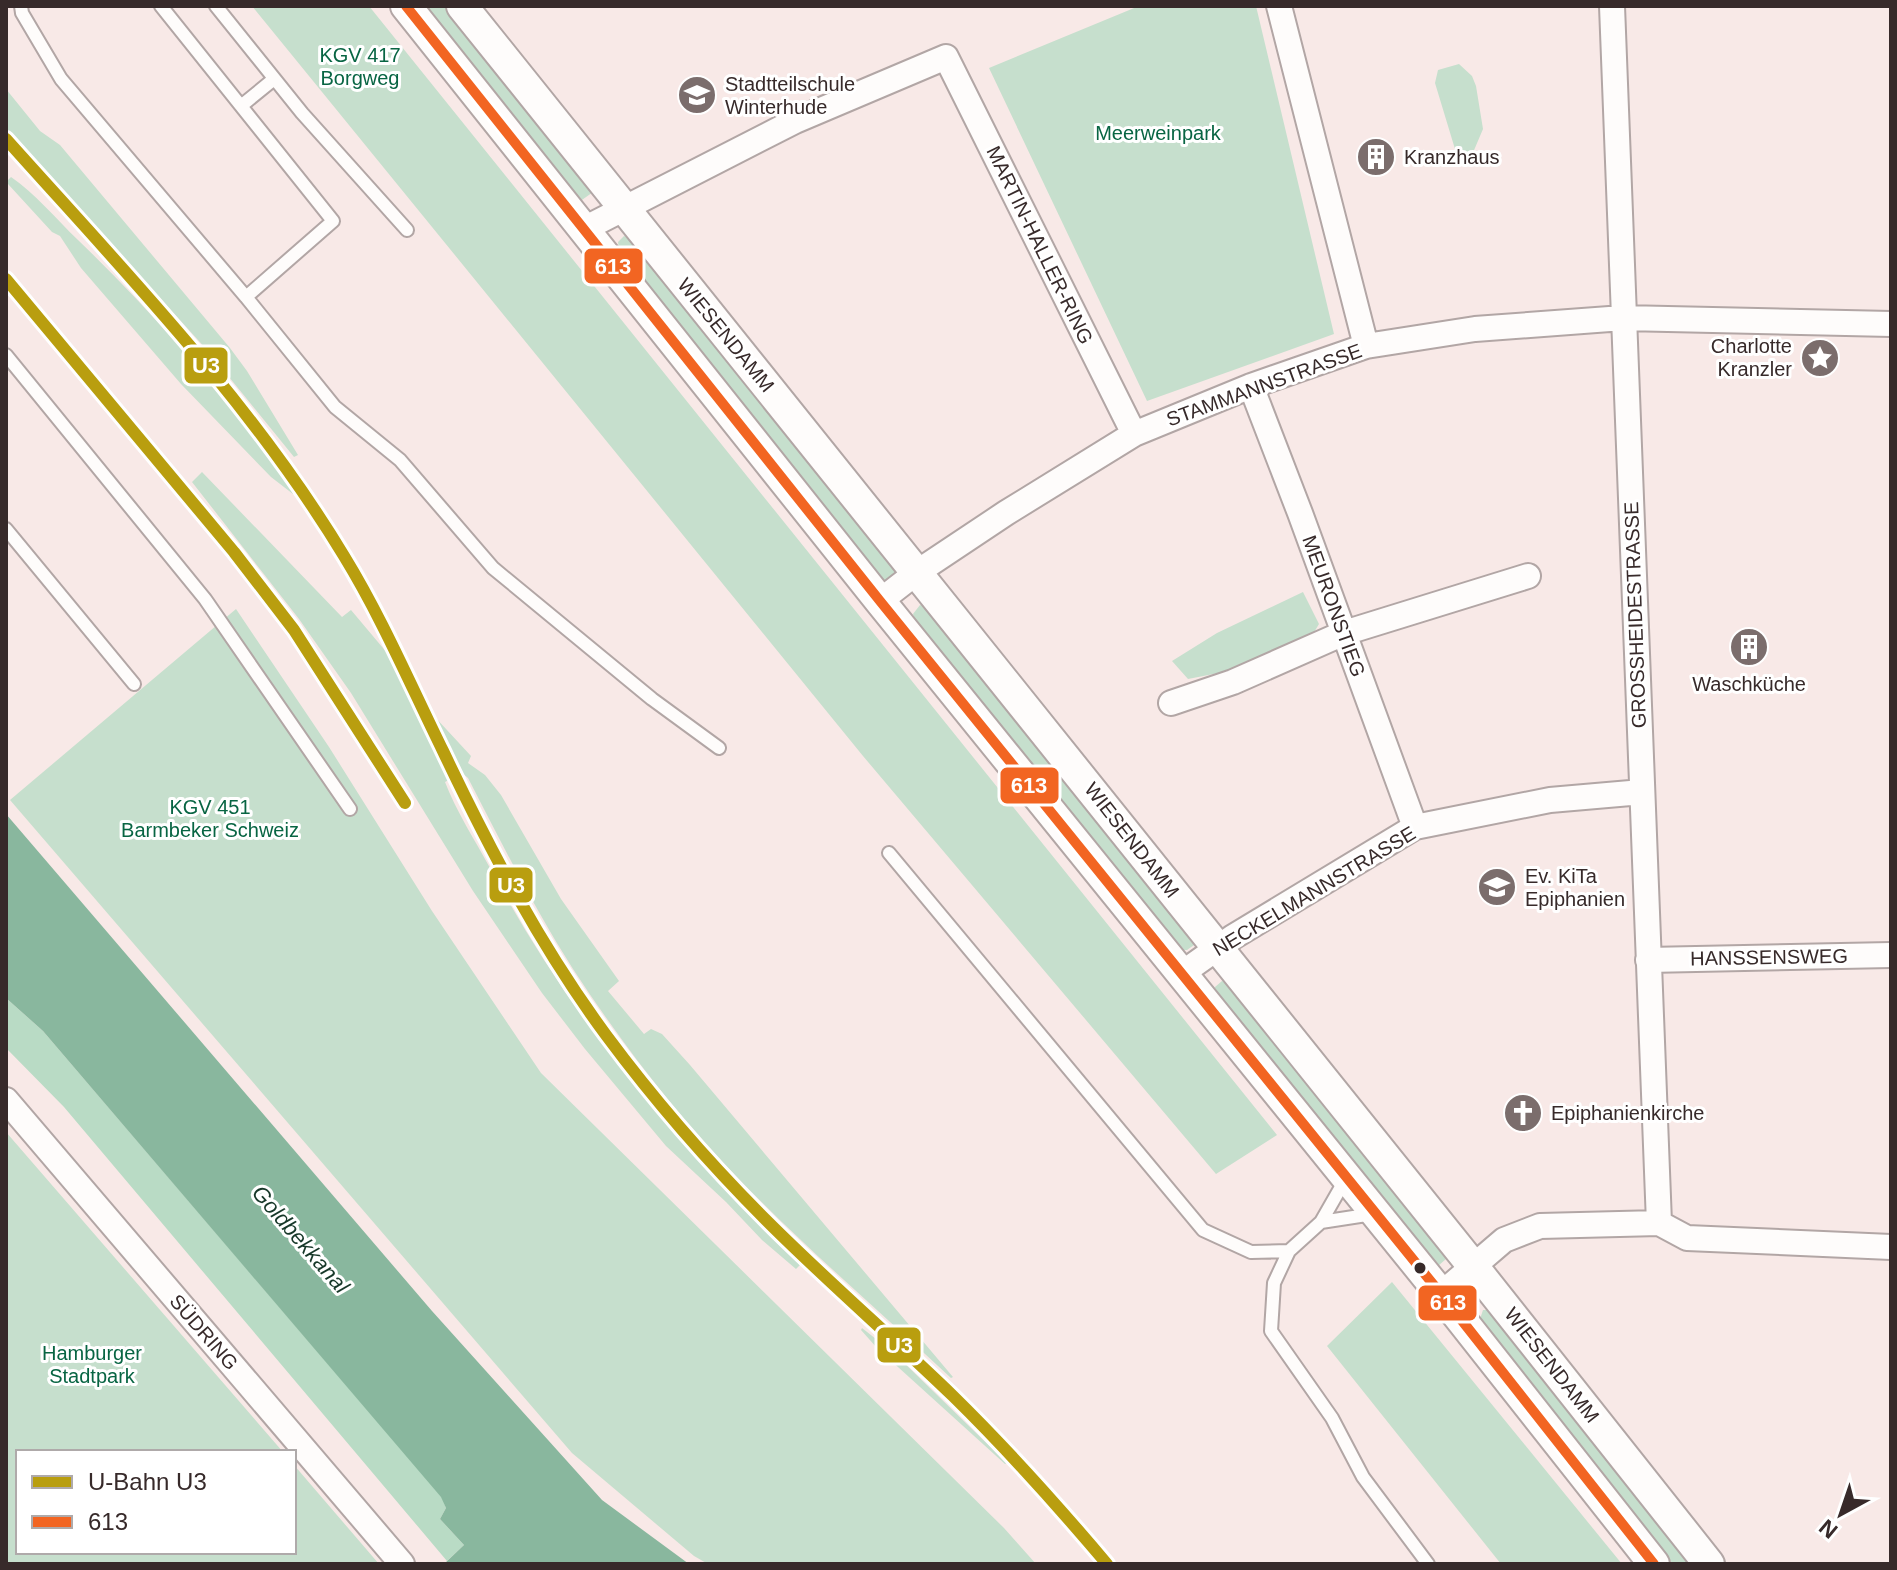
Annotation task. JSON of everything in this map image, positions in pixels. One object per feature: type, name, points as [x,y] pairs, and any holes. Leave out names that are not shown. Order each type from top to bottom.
[{"type":"street","points":[[406,6],[880,601],[1441,1294],[1654,1564]]},
{"type":"street","name":"WIESENDAMM","points":[[462,6],[1709,1564]]},
{"type":"street","points":[[1279,6],[1366,346]]},
{"type":"street","name":"GROSSHEIDESTRASSE","points":[[1612,6],[1659,1223]]},
{"type":"street","name":"MARTIN-HALLER-RING","points":[[625,209],[795,121],[946,57],[1134,434]]},
{"type":"street","points":[[584,229],[625,209]]},
{"type":"street","name":"STAMMANNSTRASSE","points":[[880,601],[1006,513],[1134,434],[1251,386],[1366,346],[1475,329],[1623,318],[1891,324]]},
{"type":"street","name":"MEURONSTIEG","points":[[1251,386],[1415,827]]},
{"type":"street","points":[[1171,703],[1233,682],[1344,633],[1528,576]]},
{"type":"street","name":"NECKELMANNSTRASSE","points":[[1181,974],[1415,827],[1550,800],[1642,792]]},
{"type":"street","name":"HANSSENSWEG","points":[[1648,960],[1891,955]]},
{"type":"street","name":"SÜDRING","points":[[6,1100],[402,1564]]},
{"type":"street","points":[[1441,1294],[1504,1240],[1540,1226],[1659,1223],[1687,1238],[1891,1247]]},
{"type":"lane","points":[[21,6],[22,13],[61,79],[335,407],[400,460],[493,568],[652,699],[719,748]]},
{"type":"lane","points":[[161,6],[333,221],[246,297]]},
{"type":"lane","points":[[216,6],[274,79],[407,230]]},
{"type":"lane","points":[[241,106],[274,79]]},
{"type":"lane","points":[[6,355],[205,599],[350,809]]},
{"type":"lane","points":[[6,529],[134,684]]},
{"type":"lane","points":[[889,853],[1203,1230],[1251,1252],[1289,1251]]},
{"type":"lane","points":[[1347,1178],[1321,1222],[1289,1251],[1274,1283],[1271,1331],[1332,1418],[1363,1477],[1428,1564]]},
{"type":"lane","points":[[1321,1222],[1375,1214]]},
{"type":"green space","name":"KGV 417 Borgweg","points":[[252,6],[369,6],[1277,1135],[1216,1174],[863,756]]},
{"type":"green space","points":[[421,6],[446,6],[596,190],[579,202]]},
{"type":"green space","name":"Meerweinpark","points":[[1139,6],[1256,6],[1334,334],[1147,401],[989,68]]},
{"type":"green space","points":[[1459,64],[1472,76],[1476,86],[1483,129],[1472,155],[1462,161],[1458,159],[1435,83],[1438,70]]},
{"type":"green space","points":[[6,89],[40,131],[60,145],[230,348],[298,455],[294,457],[207,350],[6,128]]},
{"type":"green space","points":[[11,177],[45,207],[164,328],[243,423],[293,494],[271,477],[181,384],[81,268],[60,236],[52,232],[8,184]]},
{"type":"green space","points":[[624,236],[637,241],[897,567],[895,578],[880,581],[620,255],[618,242]]},
{"type":"green space","points":[[202,472],[342,617],[351,610],[420,692],[422,703],[471,756],[468,763],[485,775],[501,795],[561,899],[619,981],[608,991],[644,1034],[651,1029],[662,1034],[690,1065],[953,1377],[770,1211],[670,1102],[573,969],[531,899],[468,778],[462,773],[445,782],[449,793],[521,923],[555,977],[591,1029],[669,1128],[800,1265],[796,1269],[666,1146],[585,1049],[542,993],[473,891],[351,693],[299,619],[192,482]]},
{"type":"green space","points":[[1303,592],[1319,624],[1313,634],[1239,669],[1188,679],[1172,661],[1217,633]]},
{"type":"green space","points":[[920,605],[930,608],[1194,933],[1194,945],[1187,950],[1178,950],[917,624],[913,614]]},
{"type":"green space","name":"KGV 451 Barmbeker Schweiz","points":[[236,609],[541,1073],[1004,1528],[1036,1564],[708,1564],[694,1556],[572,1453],[10,800]]},
{"type":"green space","points":[[1222,981],[1228,982],[1446,1249],[1446,1259],[1438,1266],[1216,997],[1215,987]]},
{"type":"green space","name":"Hamburger Stadtpark","points":[[6,1132],[281,1450],[16,1450],[16,1554],[296,1554],[296,1467],[379,1564],[6,1564]]},
{"type":"green space","points":[[1392,1282],[1622,1564],[1501,1564],[1327,1346]]},
{"type":"green space","points":[[1483,1310],[1492,1310],[1696,1564],[1673,1564],[1481,1323]]},
{"type":"green space","points":[[862,1328],[895,1354],[1007,1463],[877,1348]]},
{"type":"shaded area","points":[[6,998],[43,1031],[442,1497],[446,1508],[440,1519],[464,1545],[447,1561],[64,1107],[6,1048]]},
{"type":"water","name":"Goldbekkanal","points":[[6,814],[432,1311],[602,1500],[689,1564],[444,1564],[464,1545],[440,1519],[446,1508],[441,1497],[43,1031],[6,998]]},
{"type":"metro line","name":"U3","points":[[6,139],[228,391],[308,499],[371,603],[479,825],[518,897],[582,1002],[625,1060],[683,1131],[745,1199],[973,1416],[1107,1564]]},
{"type":"metro line","name":"U3","points":[[6,279],[234,552],[294,630],[405,803]]},
{"type":"transit line","name":"613","points":[[406,6],[880,601],[1441,1294],[1654,1564]]},
{"type":"place","name":"Stadtteilschule Winterhude","points":[[697,95]]},
{"type":"place","name":"Kranzhaus","points":[[1376,157]]},
{"type":"place","name":"Charlotte Kranzler","points":[[1820,358]]},
{"type":"place","name":"Waschküche","points":[[1749,647]]},
{"type":"place","name":"Ev. KiTa Epiphanien","points":[[1497,887]]},
{"type":"place","name":"Epiphanienkirche","points":[[1523,1113]]}]
